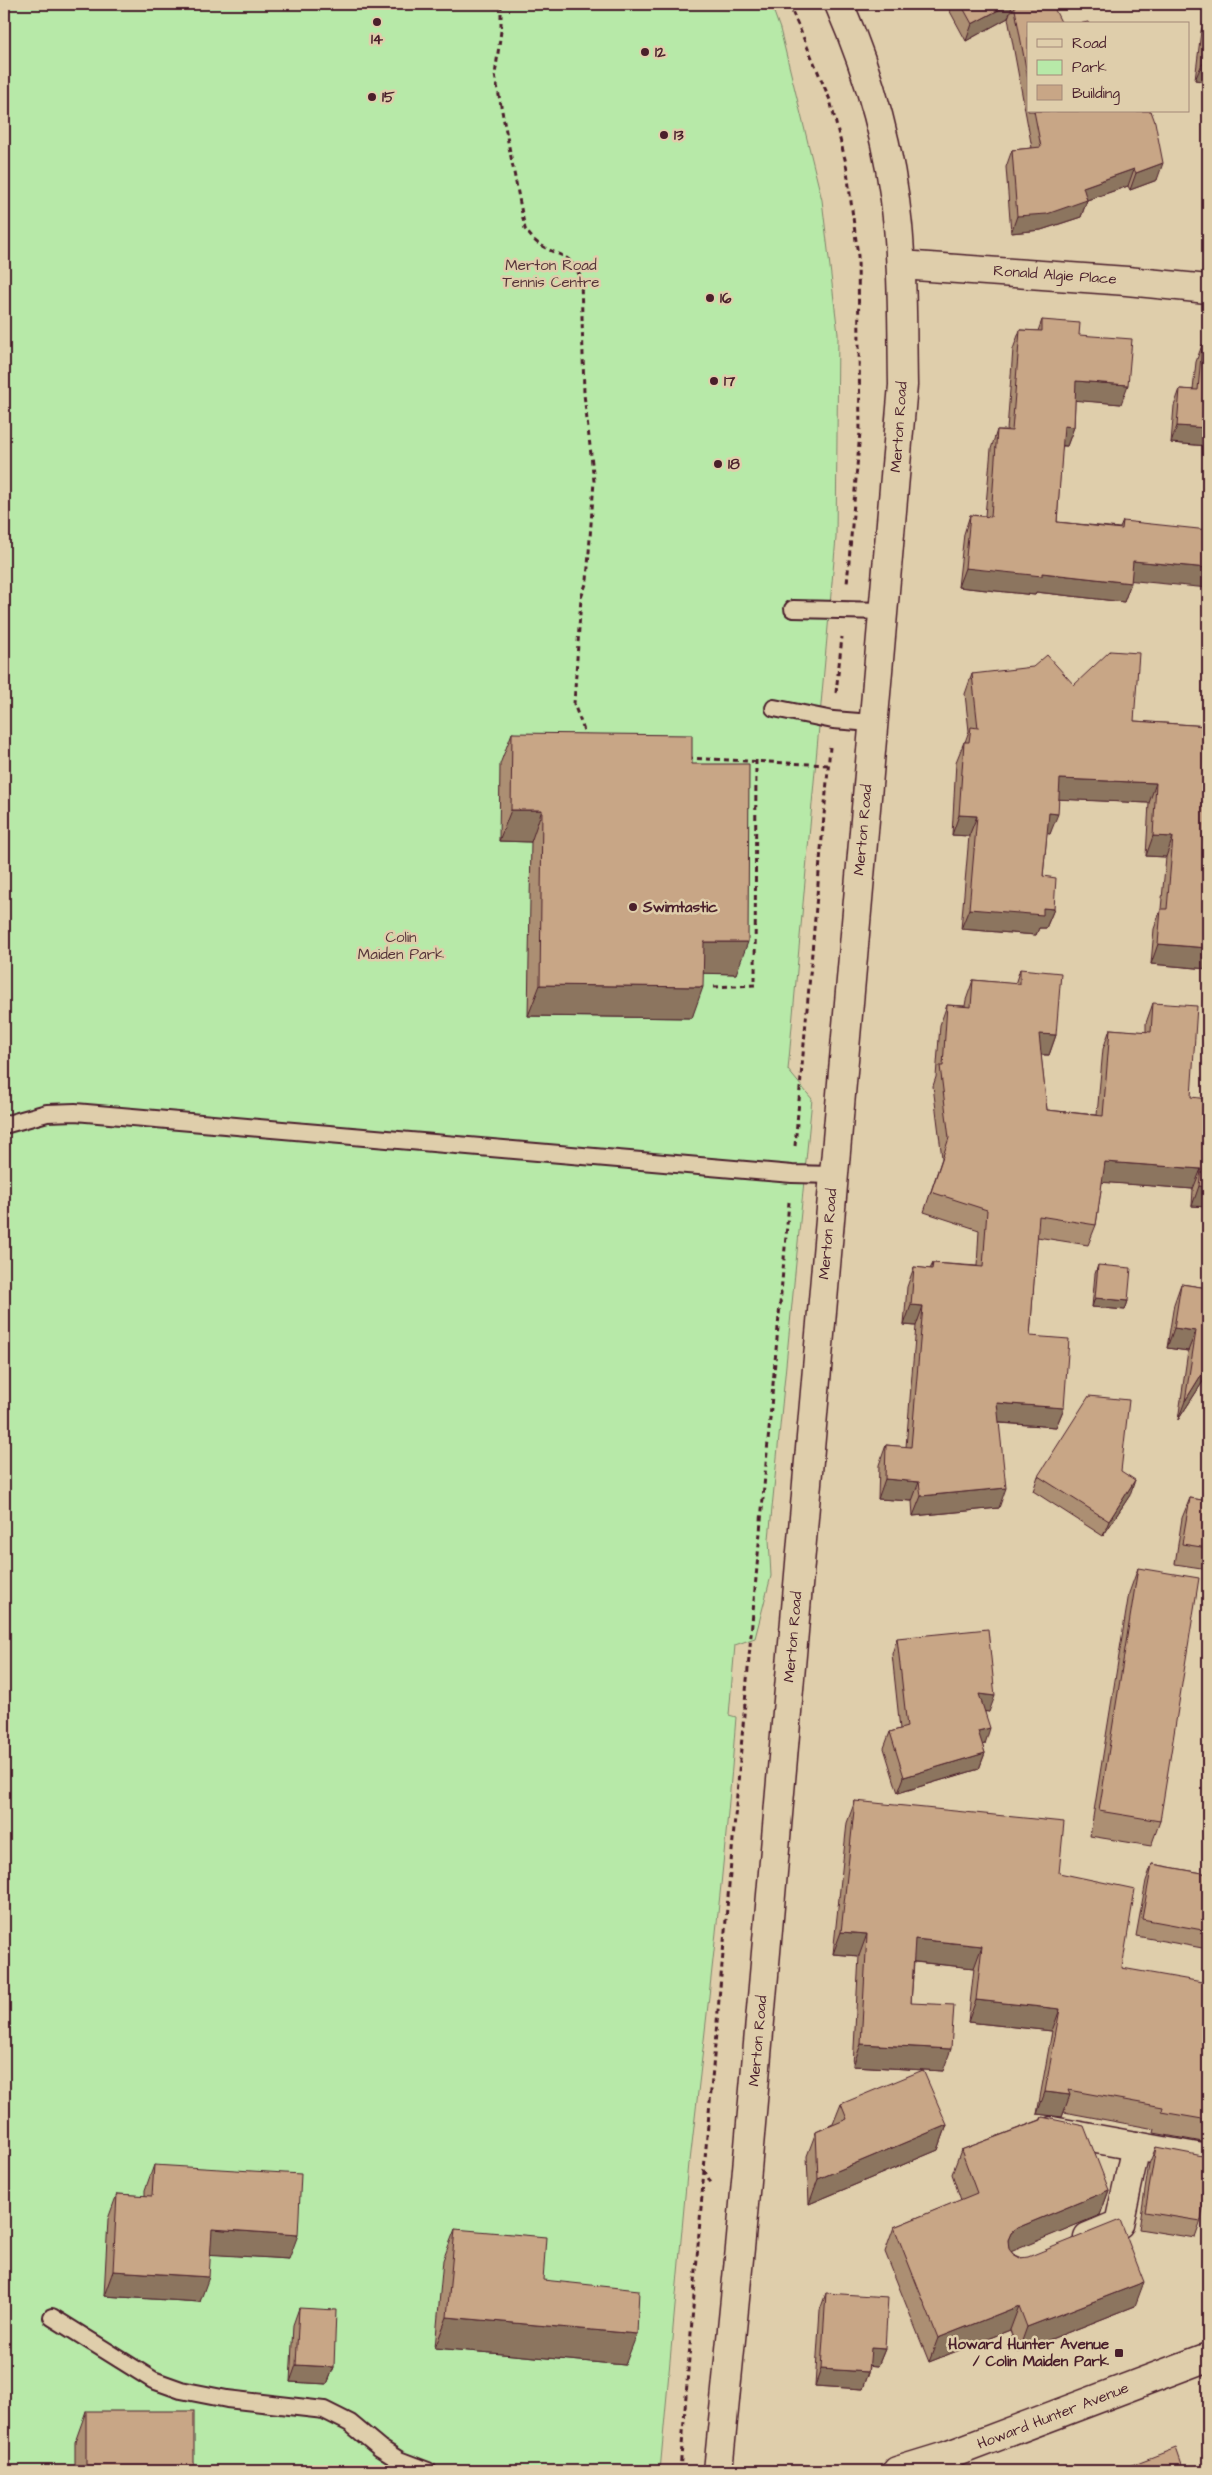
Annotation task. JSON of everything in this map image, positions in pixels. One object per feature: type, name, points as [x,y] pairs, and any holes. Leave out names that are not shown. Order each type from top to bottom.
[{"type":"main road","name":"Merton Road","points":[[718,2471],[741,2238],[872,723],[885,611],[903,385],[901,265],[893,191],[879,124],[854,38],[839,4]]},
{"type":"main road","name":"Ronald Algie Place","points":[[901,265],[1108,279],[1208,289]]},
{"type":"main road","points":[[1042,2129],[1208,2159]]},
{"type":"main road","points":[[1066,2246],[1119,2224],[1136,2146]]},
{"type":"main road","name":"Howard Hunter Avenue","points":[[897,2471],[946,2456],[1208,2357]]},
{"type":"lane","points":[[793,609],[885,611]]},
{"type":"lane","points":[[774,708],[833,720],[872,723]]},
{"type":"lane","points":[[4,1125],[47,1113],[75,1112],[792,1174],[833,1175]]},
{"type":"lane","points":[[52,2317],[153,2380],[181,2390],[227,2399],[324,2410],[350,2423],[380,2448],[399,2460],[428,2471]]},
{"type":"path","points":[[501,4],[501,31],[495,75],[525,229],[538,244],[565,255],[576,266],[581,278],[584,394],[594,481],[587,580],[581,607],[574,704],[586,738]]},
{"type":"path","points":[[680,2471],[704,2170],[828,766],[845,610],[860,432],[858,256],[846,162],[830,100],[789,4]]},
{"type":"path","points":[[679,758],[756,760],[828,766]]},
{"type":"path","points":[[714,987],[754,985],[756,760]]},
{"type":"green space","name":"Colin Maiden Park","points":[[4,4],[771,4],[780,29],[822,200],[838,334],[836,538],[788,1070],[812,1099],[769,1539],[771,1576],[755,1638],[735,1645],[729,1715],[736,1717],[727,1828],[703,2050],[690,2161],[688,2163],[660,2471],[4,2471]]},
{"type":"building","points":[[961,4],[1010,4],[972,24]]},
{"type":"building","points":[[1014,4],[1052,4],[1061,22],[1027,22],[1027,74]]},
{"type":"building","points":[[1207,14],[1208,64],[1202,64]]},
{"type":"building","points":[[1034,112],[1151,112],[1163,163],[1136,173],[1134,169],[1083,187],[1087,200],[1047,214],[1017,216],[1012,150],[1041,147]]},
{"type":"building","points":[[1042,320],[1080,323],[1079,335],[1132,339],[1128,385],[1076,381],[1074,427],[1064,426],[1057,522],[1122,529],[1123,521],[1208,530],[1208,568],[1133,561],[1131,583],[1042,573],[1042,576],[965,568],[970,515],[991,517],[997,430],[1012,431],[1020,330],[1042,331]]},
{"type":"building","points":[[1202,345],[1208,345],[1208,428],[1177,426],[1180,389],[1198,390]]},
{"type":"building","points":[[1110,651],[1139,653],[1134,721],[1208,726],[1208,948],[1158,944],[1161,909],[1167,909],[1173,837],[1153,836],[1156,783],[1060,779],[1058,814],[1049,813],[1043,876],[1056,878],[1054,909],[1043,908],[1043,915],[969,909],[977,816],[959,815],[964,742],[969,742],[971,727],[978,728],[972,674],[1033,667],[1047,655],[1074,685]]},
{"type":"building","name":"Swimtastic","points":[[512,733],[692,735],[692,764],[749,764],[748,942],[704,942],[703,987],[540,985],[542,810],[511,810]]},
{"type":"building","points":[[1020,969],[1061,973],[1056,1035],[1039,1034],[1047,1110],[1103,1116],[1110,1029],[1151,1032],[1153,1003],[1197,1006],[1191,1097],[1208,1099],[1208,1187],[1199,1186],[1201,1169],[1105,1162],[1096,1225],[1039,1216],[1030,1336],[1069,1339],[1064,1408],[997,1403],[1006,1488],[921,1496],[919,1482],[885,1479],[886,1445],[911,1447],[923,1306],[911,1305],[914,1267],[932,1269],[933,1263],[983,1267],[987,1210],[931,1192],[949,1138],[940,1066],[943,1066],[947,1005],[971,1007],[973,980],[1020,984]]},
{"type":"building","points":[[1098,1265],[1131,1268],[1128,1301],[1095,1298]]},
{"type":"building","points":[[1181,1284],[1208,1288],[1208,1364],[1185,1401],[1196,1331],[1174,1328]]},
{"type":"building","points":[[1089,1396],[1129,1400],[1121,1471],[1135,1480],[1109,1521],[1038,1476]]},
{"type":"building","points":[[1190,1498],[1208,1501],[1208,1548],[1182,1544]]},
{"type":"building","points":[[1138,1568],[1199,1578],[1160,1821],[1099,1811]]},
{"type":"building","points":[[988,1629],[995,1696],[979,1694],[990,1728],[978,1731],[985,1753],[904,1777],[890,1732],[907,1727],[897,1638]]},
{"type":"building","points":[[855,1801],[1064,1822],[1059,1873],[1135,1889],[1122,1968],[1208,1983],[1208,2032],[1205,2049],[1208,2050],[1208,2120],[1162,2112],[1163,2107],[1068,2090],[1070,2095],[1045,2092],[1060,2009],[976,2000],[982,1946],[915,1939],[911,2003],[954,2005],[951,2049],[861,2044],[867,1934],[841,1932]]},
{"type":"building","points":[[1152,1864],[1208,1874],[1208,1931],[1142,1919]]},
{"type":"building","points":[[923,2070],[947,2125],[818,2179],[816,2132],[847,2119],[841,2104]]},
{"type":"building","points":[[1042,2117],[1084,2126],[1109,2190],[1017,2228],[1011,2233],[1008,2240],[1009,2249],[1020,2258],[1028,2257],[1120,2220],[1144,2282],[1027,2327],[1019,2306],[938,2338],[894,2227],[977,2193],[961,2150],[1041,2120]]},
{"type":"building","points":[[1156,2147],[1208,2157],[1208,2178],[1201,2221],[1145,2212]]},
{"type":"building","points":[[154,2165],[301,2174],[298,2235],[212,2229],[209,2277],[113,2271],[117,2194],[152,2196]]},
{"type":"building","points":[[455,2229],[546,2237],[543,2280],[639,2290],[637,2334],[447,2317]]},
{"type":"building","points":[[826,2293],[888,2297],[885,2349],[871,2348],[869,2372],[821,2369]]},
{"type":"building","points":[[299,2308],[336,2310],[334,2367],[296,2365]]},
{"type":"building","points":[[86,2411],[194,2411],[194,2471],[86,2471]]},
{"type":"building","points":[[1176,2448],[1184,2471],[1116,2471]]},
{"type":"place","name":"14","points":[[377,22]]},
{"type":"place","name":"12","points":[[645,52]]},
{"type":"place","name":"15","points":[[372,97]]},
{"type":"place","name":"13","points":[[664,135]]},
{"type":"place","name":"16","points":[[710,298]]},
{"type":"place","name":"17","points":[[714,381]]},
{"type":"place","name":"18","points":[[718,464]]},
{"type":"place","name":"Swimtastic","points":[[633,907]]},
{"type":"place","name":"Howard Hunter Avenue / Colin Maiden Park","points":[[1119,2353]]},
{"type":"park label","name":"Merton Road Tennis Centre","points":[[551,274]]}]
